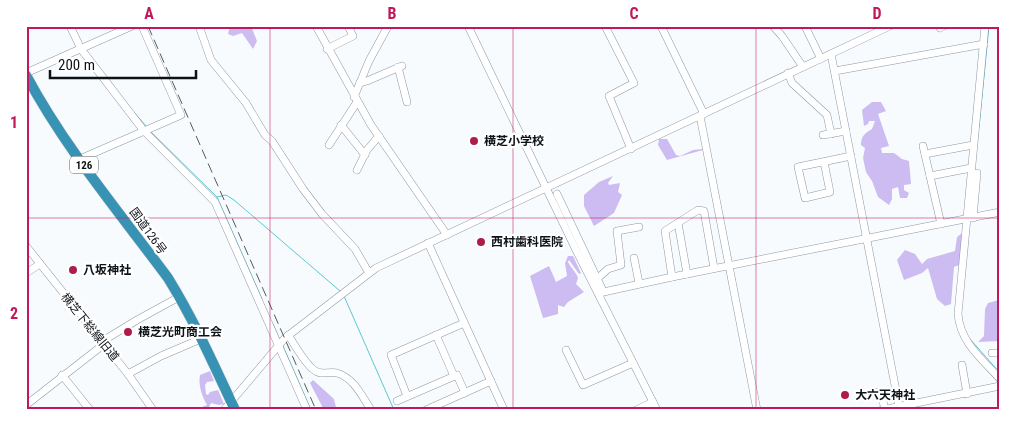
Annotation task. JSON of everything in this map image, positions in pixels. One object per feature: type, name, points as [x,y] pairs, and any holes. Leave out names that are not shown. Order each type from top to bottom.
[{"type":"highway","name":"国道126号","points":[[26,74],[51,118],[179,297],[203,338],[230,407]]},
{"type":"street","points":[[70,26],[83,48],[147,130],[215,202],[282,341],[307,410]]},
{"type":"street","points":[[26,74],[132,26]]},
{"type":"street","points":[[80,159],[182,116],[142,26]]},
{"type":"street","points":[[200,26],[211,60],[246,103],[265,135],[272,141],[303,189],[322,214],[355,248],[369,273]]},
{"type":"street","points":[[327,49],[353,36],[348,26]]},
{"type":"street","points":[[329,145],[342,126],[355,99],[369,61],[388,26]]},
{"type":"street","points":[[468,26],[547,189],[601,292],[633,363],[657,410]]},
{"type":"street","points":[[605,26],[634,83],[609,96],[631,149]]},
{"type":"street","points":[[660,26],[702,115],[728,266],[757,410]]},
{"type":"street","points":[[773,26],[803,66]]},
{"type":"street","points":[[805,26],[821,59]]},
{"type":"street","points":[[230,407],[282,341],[369,273],[428,243],[547,189],[890,26]]},
{"type":"street","points":[[939,26],[940,28],[944,26]]},
{"type":"street","points":[[985,26],[974,145],[970,218],[959,323],[964,338],[1000,379]]},
{"type":"street","points":[[317,27],[355,99],[447,235]]},
{"type":"street","points":[[835,71],[984,44]]},
{"type":"street","points":[[832,54],[899,406]]},
{"type":"street","points":[[360,83],[400,66],[407,102]]},
{"type":"street","points":[[788,73],[792,83],[827,115],[830,134]]},
{"type":"street","points":[[342,126],[365,155]]},
{"type":"street","points":[[822,135],[846,131]]},
{"type":"street","points":[[357,170],[367,150],[379,136]]},
{"type":"street","points":[[941,224],[924,150],[974,145]]},
{"type":"street","points":[[824,162],[830,192],[805,198],[798,167],[851,156]]},
{"type":"street","points":[[930,176],[974,170]]},
{"type":"street","points":[[557,194],[598,278],[601,292]]},
{"type":"street","points":[[672,277],[665,231],[698,210],[704,211],[714,268]]},
{"type":"street","points":[[601,292],[1000,212]]},
{"type":"street","points":[[678,223],[687,274]]},
{"type":"street","points":[[598,278],[608,269],[621,265],[617,231],[639,227]]},
{"type":"street","points":[[428,243],[504,410]]},
{"type":"street","name":"横芝下総線旧道","points":[[26,246],[128,374],[153,410]]},
{"type":"street","points":[[634,258],[639,283]]},
{"type":"street","points":[[26,273],[40,264]]},
{"type":"street","points":[[26,405],[102,343],[137,320],[179,297]]},
{"type":"street","points":[[407,396],[391,355],[464,323]]},
{"type":"street","points":[[436,335],[454,376]]},
{"type":"street","points":[[128,374],[161,356],[203,338]]},
{"type":"street","points":[[282,341],[315,372],[337,373],[354,384],[371,410]]},
{"type":"street","points":[[566,350],[582,385],[633,363]]},
{"type":"street","points":[[962,365],[967,394]]},
{"type":"street","points":[[397,400],[457,375],[465,392]]},
{"type":"street","points":[[62,376],[90,410]]},
{"type":"street","points":[[426,410],[490,380]]},
{"type":"street","points":[[875,392],[881,394],[883,410],[1000,386]]},
{"type":"street","points":[[636,410],[653,402]]},
{"type":"shaded area","points":[[230,26],[251,26],[257,41],[253,49],[242,33],[233,36],[228,34]]},
{"type":"shaded area","points":[[872,102],[881,102],[886,111],[878,114],[889,146],[881,148],[882,153],[894,153],[902,159],[909,161],[911,184],[904,185],[904,190],[909,193],[907,198],[900,198],[898,187],[892,189],[892,199],[889,205],[878,197],[872,181],[866,172],[863,158],[865,148],[861,145],[862,139],[865,133],[872,129],[875,121],[869,121],[864,126],[862,110]]},
{"type":"shaded area","points":[[659,139],[667,139],[676,155],[680,156],[693,150],[703,150],[667,160],[658,145]]},
{"type":"shaded area","points":[[613,176],[608,183],[609,185],[620,183],[618,192],[622,195],[614,213],[594,226],[584,206],[584,195],[599,182]]},
{"type":"shaded area","points":[[961,234],[963,236],[959,265],[954,267],[951,304],[945,306],[937,299],[928,268],[922,273],[904,280],[897,260],[905,250],[915,254],[922,264],[927,259],[955,251],[957,237]]},
{"type":"shaded area","points":[[568,256],[573,256],[581,273],[579,274],[569,260],[568,262],[578,278],[576,284],[584,292],[568,302],[564,307],[558,305],[558,314],[543,318],[530,276],[549,266],[556,282],[567,276],[565,263]]},
{"type":"shaded area","points":[[999,300],[1000,341],[978,342],[984,336],[985,309],[988,303]]},
{"type":"shaded area","points":[[210,371],[214,381],[207,382],[205,385],[206,394],[208,395],[210,392],[218,390],[224,404],[211,403],[209,407],[202,410],[202,407],[207,405],[201,390],[200,375]]},
{"type":"shaded area","points":[[313,380],[334,399],[336,407],[331,410],[322,410],[322,406],[310,383]]},
{"type":"waterway","points":[[979,127],[989,26]]},
{"type":"waterway","points":[[132,110],[146,126]]},
{"type":"waterway","points":[[150,131],[217,197],[262,299]]},
{"type":"waterway","points":[[217,197],[226,195],[234,200],[340,291]]},
{"type":"waterway","points":[[344,296],[394,410]]},
{"type":"waterway","points":[[273,324],[280,340]]},
{"type":"waterway","points":[[970,339],[1000,373]]},
{"type":"waterway","points":[[283,346],[311,410]]},
{"type":"railway","points":[[148,26],[316,410]]},
{"type":"place","name":"横芝小学校","points":[[474,141]]},
{"type":"place","name":"西村歯科医院","points":[[481,242]]},
{"type":"place","name":"八坂神社","points":[[73,270]]},
{"type":"place","name":"横芝光町商工会","points":[[128,332]]},
{"type":"place","name":"大六天神社","points":[[845,395]]}]
